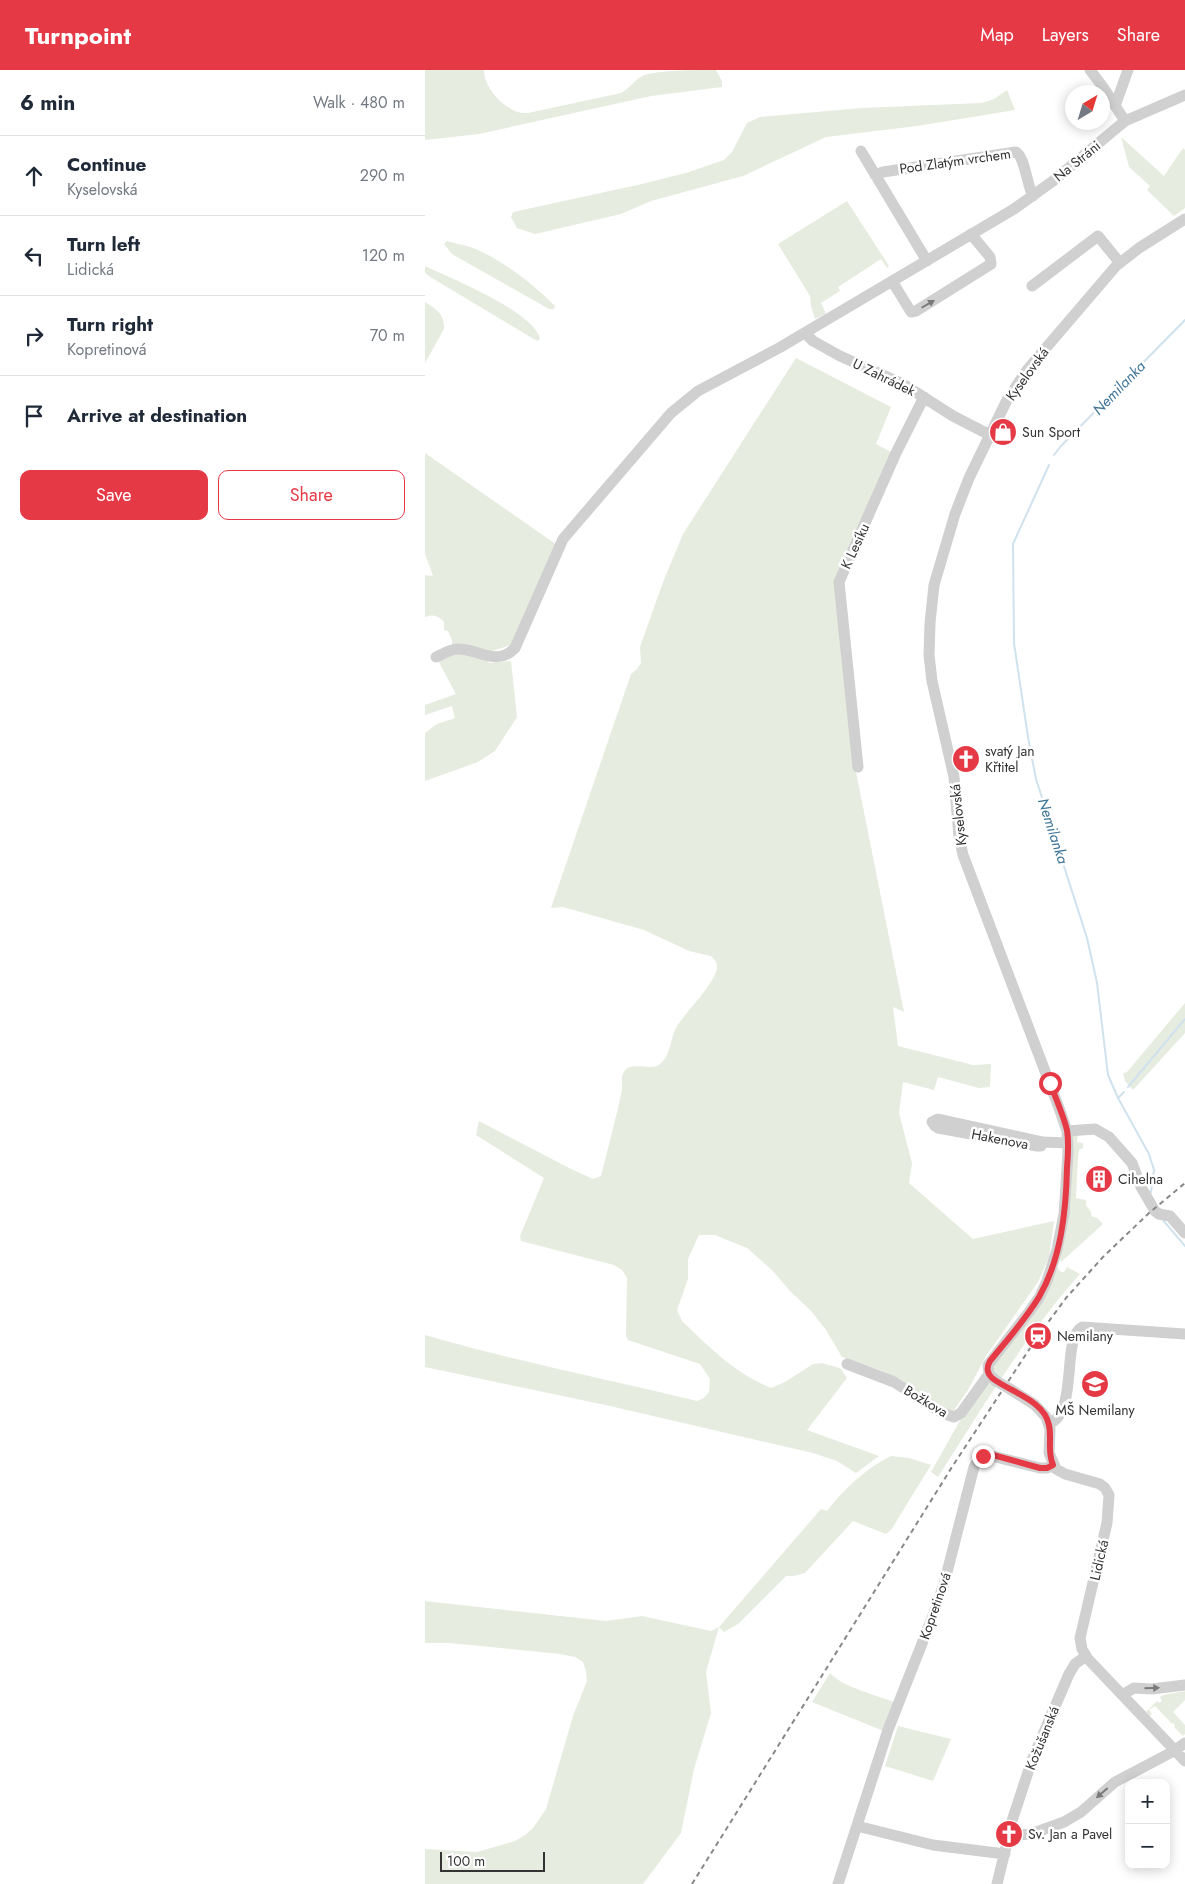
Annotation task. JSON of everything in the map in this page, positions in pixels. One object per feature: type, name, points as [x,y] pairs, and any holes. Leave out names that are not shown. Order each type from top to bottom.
[{"type":"street","points":[[1090,70],[1103,86],[1125,121]]},
{"type":"street","points":[[1115,106],[1127,70]]},
{"type":"street","name":"Na Stráni","points":[[436,657],[457,649],[501,657],[508,655],[515,648],[563,539],[671,413],[698,391],[805,333],[1033,196],[1125,121],[1185,95]]},
{"type":"street","name":"Pod Zlatým vrchem","points":[[861,151],[927,261]]},
{"type":"street","name":"Pod Zlatým vrchem","points":[[875,175],[883,172],[1016,152],[1021,156],[1026,178],[1033,196]]},
{"type":"street","name":"Kyselovská","points":[[992,1378],[987,1369],[989,1363],[1029,1312],[1040,1295],[1049,1275],[1057,1250],[1063,1220],[1068,1143],[1067,1131],[963,855],[958,828],[954,777],[930,670],[930,623],[935,579],[962,497],[1013,390],[1029,367],[1121,263],[1139,248],[1185,219]]},
{"type":"street","points":[[892,281],[911,312],[943,295],[991,264],[990,258],[971,234]]},
{"type":"street","points":[[1032,286],[1098,236],[1121,263]]},
{"type":"street","name":"U Zahrádek","points":[[805,333],[813,341],[840,356],[897,380],[953,416],[990,435]]},
{"type":"street","name":"K Lesíku","points":[[858,767],[839,582],[896,453],[924,397]]},
{"type":"street","name":"Hakenova","points":[[938,1118],[1043,1142],[1041,1146],[1037,1146],[938,1128],[932,1122],[938,1118]]},
{"type":"street","points":[[1067,1131],[1095,1129],[1109,1137],[1132,1163],[1141,1187],[1155,1211],[1159,1214],[1170,1216],[1185,1233]]},
{"type":"street","points":[[1043,1142],[1068,1143]]},
{"type":"street","points":[[1049,1424],[1055,1421],[1065,1399],[1072,1343],[1077,1329],[1082,1327],[1185,1334]]},
{"type":"street","name":"Božkova","points":[[847,1364],[894,1382],[942,1413],[954,1417],[961,1413],[992,1378]]},
{"type":"street","points":[[992,1378],[1038,1406],[1045,1414],[1049,1424],[1049,1451],[1053,1465]]},
{"type":"street","name":"Kopretinová","points":[[838,1884],[888,1730],[932,1620],[944,1584],[967,1486],[975,1464],[981,1456],[990,1455],[1040,1468],[1047,1468],[1053,1465]]},
{"type":"street","name":"Lidická","points":[[1053,1465],[1064,1474],[1102,1486],[1107,1491],[1109,1497],[1107,1523],[1080,1638],[1081,1647],[1086,1656]]},
{"type":"street","points":[[1086,1656],[1185,1761]]},
{"type":"street","name":"Kožušanská","points":[[997,1884],[1032,1760],[1069,1674],[1075,1664],[1086,1656]]},
{"type":"street","points":[[1122,1696],[1134,1688],[1153,1689],[1185,1686]]},
{"type":"street","points":[[1011,1834],[1031,1834],[1064,1822],[1081,1812],[1115,1782],[1175,1751],[1185,1743]]},
{"type":"street","points":[[857,1826],[933,1845],[1005,1854]]},
{"type":"shaded area","points":[[425,70],[484,70],[489,88],[493,93],[513,110],[524,113],[621,93],[642,76],[648,74],[716,70],[722,81],[722,87],[651,96],[479,134],[425,140]]},
{"type":"shaded area","points":[[1007,90],[1015,110],[917,126],[826,137],[743,176],[651,201],[621,214],[535,234],[517,228],[511,217],[513,212],[642,184],[689,172],[724,160],[732,152],[747,123],[760,117],[862,108],[982,103],[994,99]]},
{"type":"shaded area","points":[[1121,137],[1164,176],[1183,148],[1185,150],[1185,208],[1174,216],[1147,190],[1150,186],[1129,167]]},
{"type":"shaded area","points":[[847,201],[889,266],[887,268],[881,259],[838,287],[840,291],[821,303],[826,314],[815,319],[810,296],[778,244]]},
{"type":"shaded area","points":[[447,241],[476,249],[500,262],[539,291],[555,306],[554,309],[549,309],[452,254],[444,244]]},
{"type":"shaded area","points":[[425,266],[471,287],[508,307],[535,329],[540,339],[537,341],[432,278],[425,273]]},
{"type":"shaded area","points":[[425,302],[441,316],[444,329],[425,363]]},
{"type":"shaded area","points":[[796,358],[891,407],[876,444],[893,453],[836,581],[853,757],[904,1012],[893,1007],[898,1046],[973,1065],[991,1064],[990,1087],[979,1088],[938,1077],[934,1090],[903,1082],[899,1113],[912,1163],[909,1183],[973,1239],[1054,1221],[1049,1257],[1038,1282],[986,1356],[968,1390],[952,1413],[902,1381],[882,1371],[842,1357],[826,1330],[811,1311],[772,1270],[747,1248],[715,1235],[699,1235],[688,1259],[688,1279],[677,1310],[682,1321],[735,1368],[771,1388],[785,1382],[813,1364],[822,1363],[840,1368],[847,1378],[807,1430],[879,1456],[856,1473],[837,1461],[813,1453],[610,1406],[425,1367],[425,1335],[527,1362],[697,1401],[704,1398],[709,1392],[710,1379],[700,1364],[628,1340],[626,1336],[627,1278],[622,1270],[614,1265],[521,1241],[520,1236],[544,1178],[476,1135],[479,1121],[593,1179],[601,1176],[620,1101],[624,1072],[637,1066],[656,1066],[664,1060],[677,1026],[715,975],[717,965],[711,956],[689,951],[644,930],[563,907],[551,908],[631,674],[641,663],[640,647],[663,582],[683,534]]},
{"type":"shaded area","points":[[425,453],[557,545],[511,645],[490,652],[488,659],[489,663],[511,661],[517,717],[495,751],[478,762],[425,781],[425,733],[437,724],[455,718],[452,706],[425,715],[425,705],[456,694],[436,657],[452,645],[452,640],[448,631],[444,630],[444,622],[442,620],[435,616],[425,617],[425,575],[433,576],[425,554]]},
{"type":"shaded area","points":[[1185,1003],[1185,1033],[1133,1090],[1125,1081],[1123,1073],[1127,1072]]},
{"type":"shaded area","points":[[1072,1135],[1078,1135],[1077,1142],[1083,1143],[1083,1148],[1079,1150],[1078,1156],[1076,1198],[1086,1200],[1091,1216],[1097,1218],[1103,1224],[1061,1262],[1060,1259]]},
{"type":"shaded area","points":[[1057,1267],[1061,1272],[1064,1272],[1067,1267],[1080,1274],[1023,1347],[938,1477],[931,1472],[976,1392],[997,1375],[993,1372],[993,1367]]},
{"type":"shaded area","points":[[891,1456],[909,1458],[931,1465],[891,1530],[886,1534],[853,1521],[805,1573],[786,1576],[738,1624],[724,1632],[719,1627],[821,1509],[827,1511],[848,1487],[864,1473]]},
{"type":"shaded area","points":[[425,1601],[606,1621],[642,1616],[711,1631],[719,1627],[706,1672],[711,1713],[694,1769],[681,1833],[643,1884],[425,1884],[425,1849],[477,1852],[515,1841],[533,1828],[546,1809],[573,1716],[587,1681],[583,1662],[575,1657],[481,1646],[425,1643]]},
{"type":"shaded area","points":[[830,1673],[852,1687],[896,1703],[886,1732],[812,1702]]},
{"type":"shaded area","points":[[1185,1691],[1185,1700],[1173,1712],[1185,1725],[1185,1734],[1183,1736],[1174,1727],[1175,1725],[1155,1706],[1149,1710],[1152,1714],[1150,1716],[1146,1712],[1157,1701],[1159,1703],[1162,1701],[1160,1697],[1163,1695]]},
{"type":"shaded area","points":[[898,1726],[951,1739],[933,1781],[885,1766]]},
{"type":"waterway","name":"Nemilanka","points":[[1054,455],[1185,320]]},
{"type":"waterway","name":"Nemilanka","points":[[1049,465],[1013,544],[1014,643],[1036,779],[1087,938],[1097,983],[1108,1075],[1118,1098],[1149,1154],[1154,1170],[1151,1192]]},
{"type":"waterway","points":[[1128,1087],[1185,1019]]},
{"type":"waterway","name":"Nemilanka","points":[[1118,1098],[1124,1092]]},
{"type":"waterway","name":"Nemilanka","points":[[1163,1220],[1185,1246]]},
{"type":"railway","points":[[692,1884],[952,1467],[1038,1336],[1066,1298],[1103,1257],[1149,1213],[1185,1183]]},
{"type":"place","name":"Sun Sport","points":[[1003,432]]},
{"type":"place","name":"svatý Jan Křtitel","points":[[966,759]]},
{"type":"place","name":"Cihelna","points":[[1099,1179]]},
{"type":"place","name":"Nemilany","points":[[1038,1336]]},
{"type":"place","name":"MŠ Nemilany","points":[[1095,1384]]},
{"type":"place","name":"Sv. Jan a Pavel","points":[[1009,1834]]},
{"type":"route","points":[[983,1456],[993,1455],[1040,1468],[1047,1468],[1053,1465],[1049,1451],[1050,1432],[1045,1414],[1035,1404],[992,1378],[987,1369],[990,1361],[1019,1326],[1040,1295],[1047,1281],[1060,1238],[1065,1209],[1068,1137],[1050,1083]]}]
